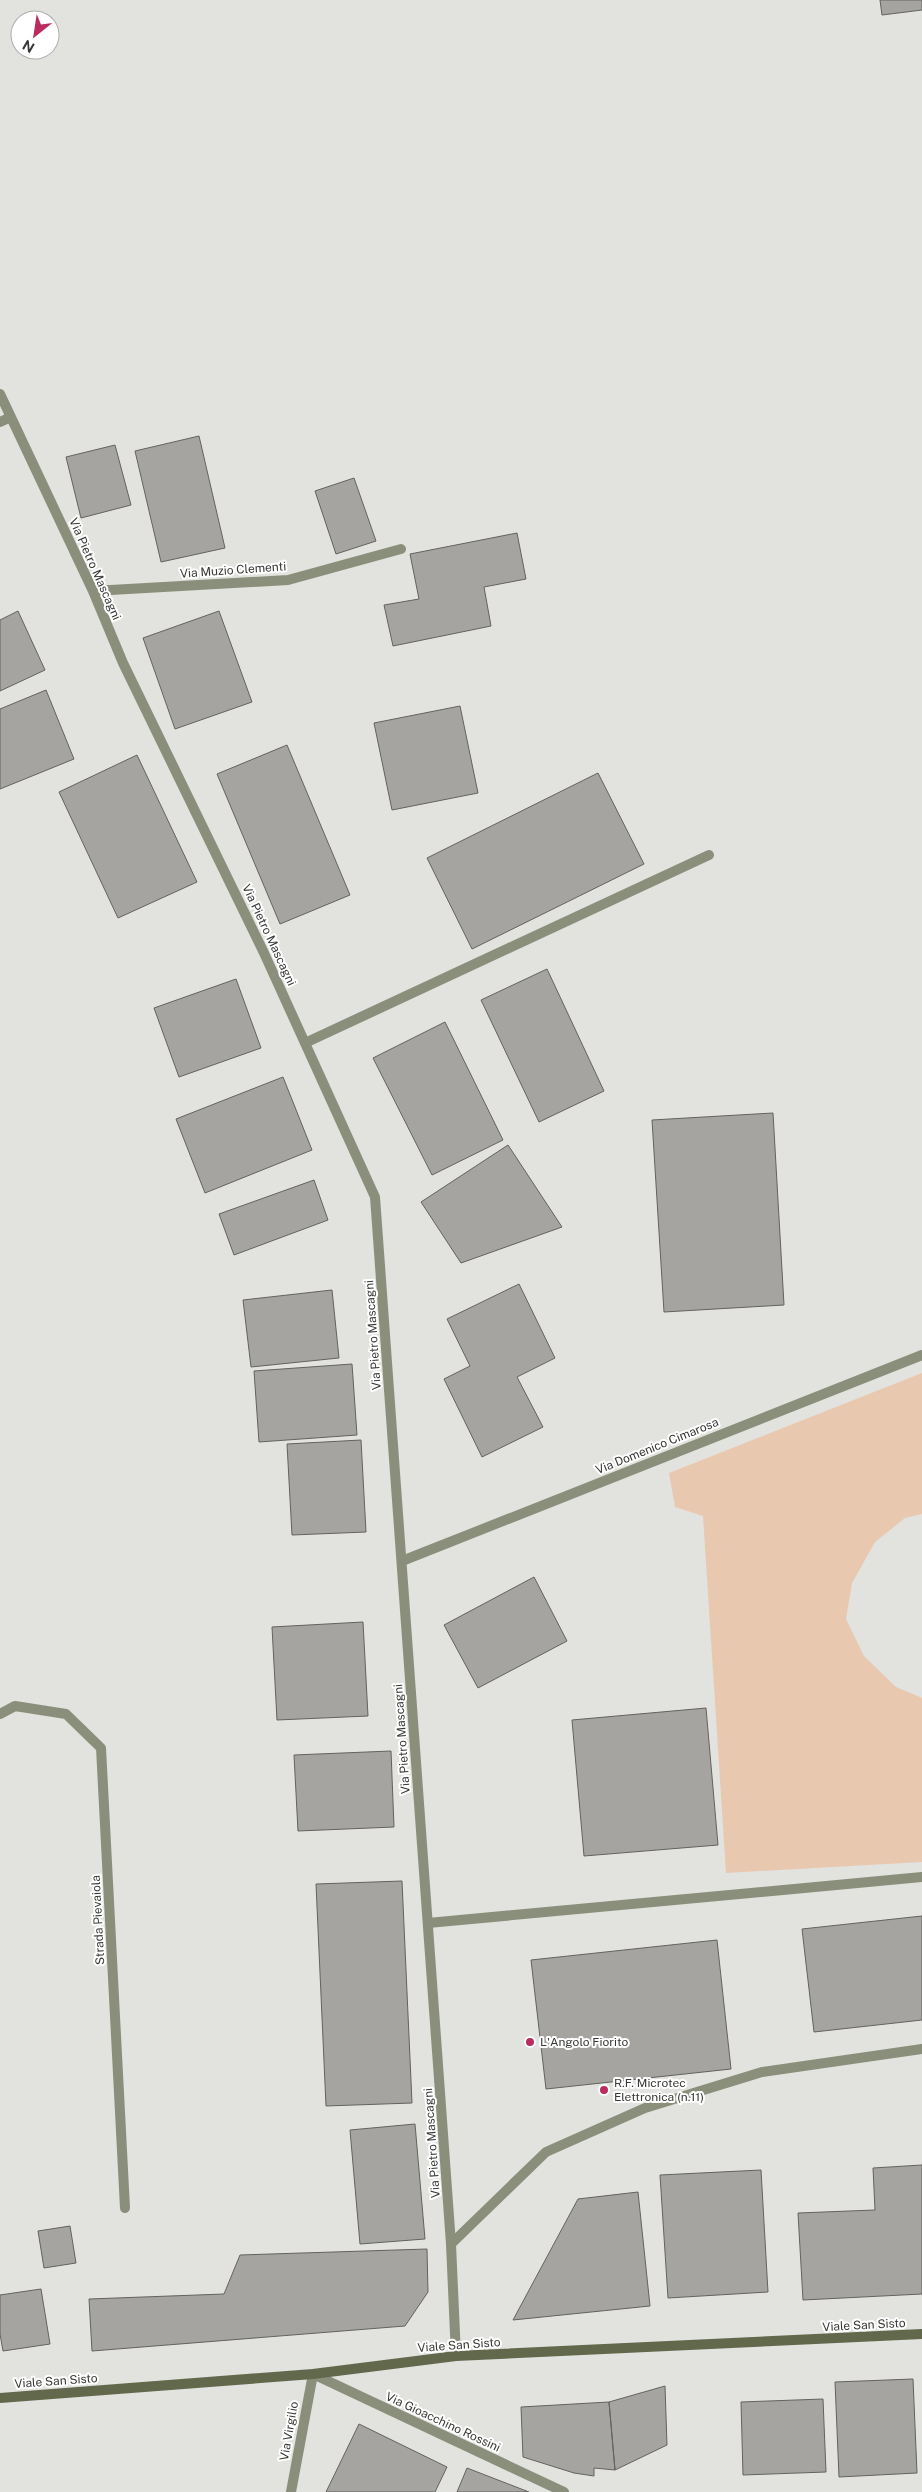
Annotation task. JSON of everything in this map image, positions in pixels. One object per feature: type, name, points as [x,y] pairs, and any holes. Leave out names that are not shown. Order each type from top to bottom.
[{"type":"street","name":"Via Pietro Mascagni","points":[[0,394],[93,591],[123,663],[264,953],[375,1197],[451,2244],[456,2356]]},
{"type":"street","points":[[0,422],[11,417]]},
{"type":"street","name":"Via Muzio Clementi","points":[[93,591],[288,580],[401,549]]},
{"type":"street","points":[[305,1043],[709,855]]},
{"type":"street","name":"Via Domenico Cimarosa","points":[[402,1561],[922,1355]]},
{"type":"street","name":"Strada Pievaiola","points":[[0,1714],[15,1706],[66,1714],[101,1748],[125,2208]]},
{"type":"street","points":[[428,1923],[922,1877]]},
{"type":"street","points":[[451,2244],[546,2152],[645,2108],[762,2072],[922,2049]]},
{"type":"street","name":"Viale San Sisto","points":[[0,2398],[313,2374],[456,2356],[922,2334]]},
{"type":"street","name":"Via Virgilio","points":[[291,2492],[313,2374]]},
{"type":"street","name":"Via Gioacchino Rossini","points":[[313,2374],[564,2492]]},
{"type":"shaded area","points":[[922,1373],[922,1514],[905,1518],[875,1542],[852,1583],[846,1619],[864,1656],[896,1687],[922,1698],[922,1862],[726,1873],[703,1516],[675,1507],[669,1473]]},
{"type":"building","points":[[880,0],[922,0],[922,10],[882,15]]},
{"type":"building","points":[[199,436],[225,548],[161,562],[135,451]]},
{"type":"building","points":[[115,445],[131,505],[81,518],[66,457]]},
{"type":"building","points":[[354,478],[376,541],[336,554],[315,491]]},
{"type":"building","points":[[517,533],[526,579],[484,587],[491,626],[393,646],[384,605],[419,599],[410,554]]},
{"type":"building","points":[[18,611],[45,670],[0,691],[0,620]]},
{"type":"building","points":[[219,611],[252,702],[175,729],[143,638]]},
{"type":"building","points":[[46,690],[74,759],[0,789],[0,709]]},
{"type":"building","points":[[460,706],[478,793],[392,810],[374,723]]},
{"type":"building","points":[[287,745],[350,895],[280,924],[217,774]]},
{"type":"building","points":[[137,755],[197,882],[118,918],[59,792]]},
{"type":"building","points":[[598,773],[644,864],[472,949],[427,858]]},
{"type":"building","points":[[547,969],[604,1091],[539,1122],[481,1000]]},
{"type":"building","points":[[236,979],[261,1048],[179,1077],[154,1008]]},
{"type":"building","points":[[445,1022],[503,1140],[432,1175],[373,1058]]},
{"type":"building","points":[[283,1077],[312,1150],[205,1193],[176,1119]]},
{"type":"building","points":[[773,1113],[784,1305],[664,1312],[652,1120]]},
{"type":"building","points":[[508,1145],[562,1227],[461,1263],[421,1202]]},
{"type":"building","points":[[314,1180],[328,1220],[234,1255],[219,1214]]},
{"type":"building","points":[[519,1284],[555,1358],[517,1377],[543,1427],[482,1457],[444,1379],[470,1366],[447,1319]]},
{"type":"building","points":[[332,1290],[339,1358],[251,1367],[243,1300]]},
{"type":"building","points":[[352,1364],[357,1435],[259,1442],[254,1371]]},
{"type":"building","points":[[361,1440],[366,1532],[292,1535],[287,1444]]},
{"type":"building","points":[[534,1577],[567,1641],[478,1688],[444,1625]]},
{"type":"building","points":[[363,1622],[368,1716],[277,1720],[272,1627]]},
{"type":"building","points":[[706,1708],[718,1845],[584,1856],[572,1720]]},
{"type":"building","points":[[391,1751],[394,1827],[298,1831],[294,1755]]},
{"type":"building","points":[[402,1881],[412,2103],[326,2106],[316,1884]]},
{"type":"building","points":[[922,1916],[922,2020],[814,2032],[802,1929]]},
{"type":"building","points":[[717,1940],[731,2069],[546,2089],[531,1960]]},
{"type":"building","points":[[415,2124],[425,2239],[360,2244],[350,2130]]},
{"type":"building","points":[[922,2165],[922,2294],[803,2300],[798,2213],[875,2210],[873,2168]]},
{"type":"building","points":[[761,2170],[768,2292],[668,2298],[660,2175]]},
{"type":"building","points":[[638,2192],[650,2306],[513,2320],[578,2199]]},
{"type":"building","points":[[70,2226],[76,2263],[44,2268],[38,2231]]},
{"type":"building","points":[[427,2249],[428,2292],[405,2326],[92,2351],[89,2299],[224,2294],[240,2255]]},
{"type":"building","points":[[41,2289],[50,2344],[3,2351],[0,2334],[0,2295]]},
{"type":"building","points":[[913,2379],[917,2473],[839,2477],[835,2382]]},
{"type":"building","points":[[665,2386],[667,2445],[615,2470],[609,2402]]},
{"type":"building","points":[[823,2399],[826,2472],[743,2475],[741,2402]]},
{"type":"building","points":[[609,2402],[615,2470],[594,2468],[594,2476],[574,2473],[523,2457],[521,2407]]},
{"type":"building","points":[[359,2424],[447,2467],[435,2492],[326,2492]]},
{"type":"building","points":[[467,2468],[529,2492],[457,2492]]},
{"type":"place","name":"L'Angolo Fiorito","points":[[530,2042]]},
{"type":"place","name":"R.F. Microtec Elettronica (n.11)","points":[[604,2090]]}]
